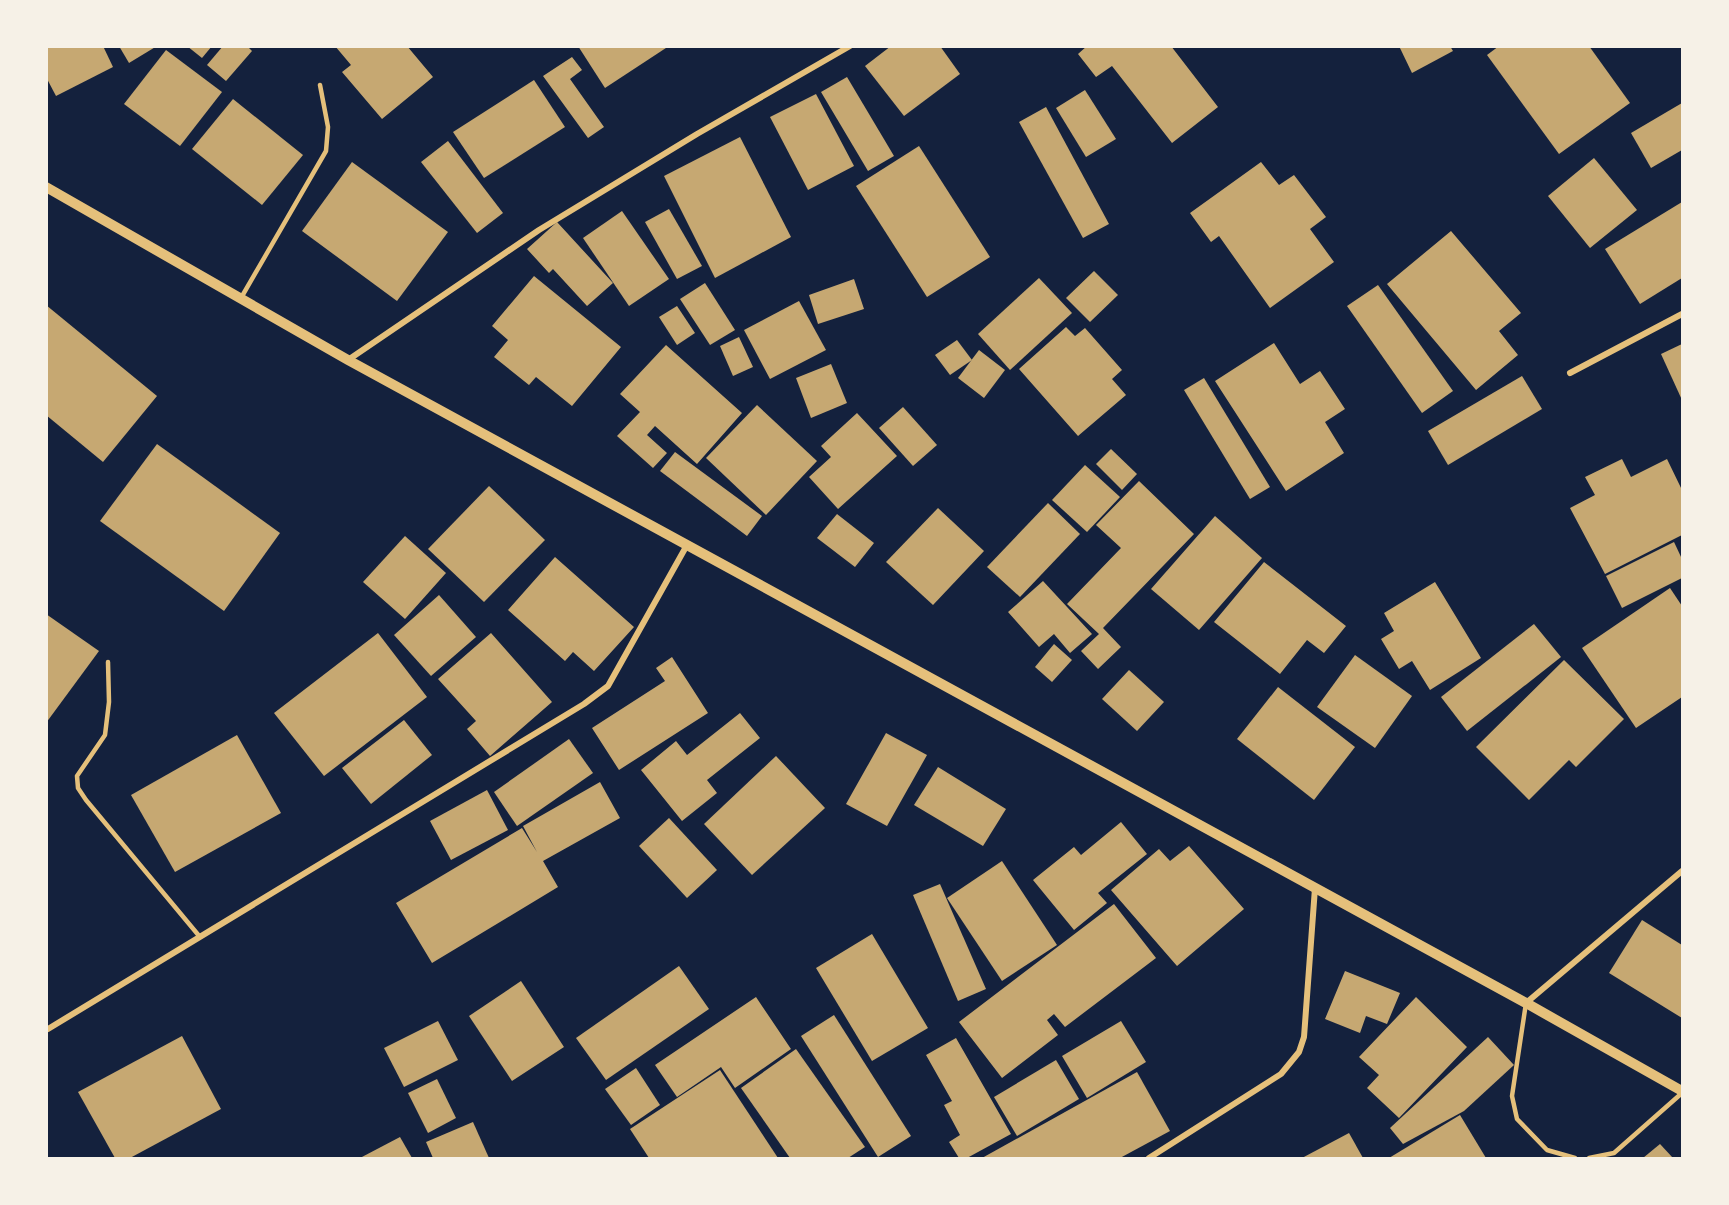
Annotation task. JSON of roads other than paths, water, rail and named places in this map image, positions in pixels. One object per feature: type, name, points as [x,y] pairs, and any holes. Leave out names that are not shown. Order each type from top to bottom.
[{"type":"street","points":[[348,360],[539,230],[697,134],[850,46]]},
{"type":"street","points":[[46,188],[348,360],[1526,1003],[1683,1092]]},
{"type":"street","points":[[1569,373],[1683,314]]},
{"type":"street","points":[[48,1029],[584,704],[608,686],[687,545]]},
{"type":"street","points":[[1526,1003],[1683,871]]},
{"type":"street","points":[[1149,1158],[1281,1074],[1299,1052],[1304,1037],[1315,888]]},
{"type":"lane","points":[[242,298],[326,151],[328,127],[320,85]]},
{"type":"lane","points":[[108,662],[109,702],[105,735],[77,776],[78,788],[200,938]]},
{"type":"lane","points":[[1526,1003],[1512,1096],[1517,1119],[1547,1150],[1575,1158]]},
{"type":"lane","points":[[1589,1158],[1614,1153],[1683,1092]]}]
